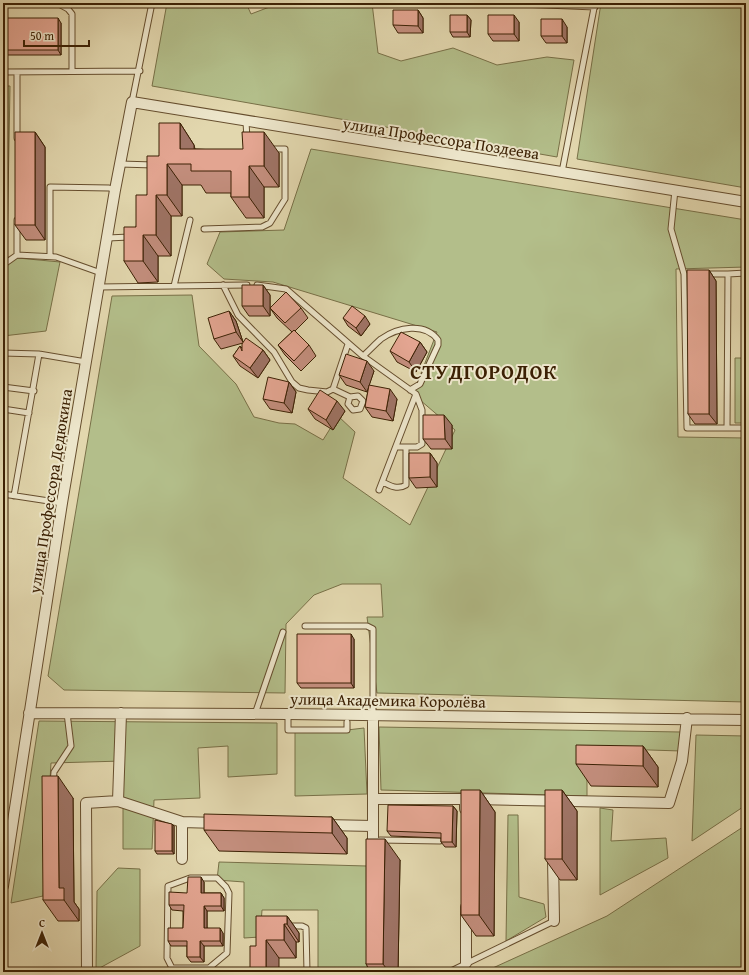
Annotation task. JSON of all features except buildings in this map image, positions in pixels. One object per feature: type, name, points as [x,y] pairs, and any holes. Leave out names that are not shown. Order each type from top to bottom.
[{"type":"street","name":"улица Профессора Поздеева","points":[[132,102],[246,122],[746,202]]},
{"type":"street","name":"улица Профессора Дедюкина","points":[[3,886],[62,504],[115,190],[132,102]]},
{"type":"street","name":"улица Академика Королёва","points":[[29,713],[288,714],[687,718],[746,720]]},
{"type":"street","points":[[118,801],[121,714]]},
{"type":"street","points":[[373,715],[373,863]]},
{"type":"street","points":[[373,799],[465,799],[552,804],[669,803],[682,761],[687,718]]},
{"type":"street","points":[[465,799],[465,822]]},
{"type":"street","points":[[87,972],[86,803],[118,801],[182,822],[227,823]]},
{"type":"street","points":[[182,822],[182,859]]},
{"type":"street","points":[[318,825],[373,826]]},
{"type":"street","points":[[553,845],[554,921]]},
{"type":"street","points":[[466,893],[466,963]]},
{"type":"lane","points":[[57,3],[68,9],[72,14],[72,71]]},
{"type":"lane","points":[[132,102],[140,71],[152,3]]},
{"type":"lane","points":[[496,3],[595,5],[562,172]]},
{"type":"lane","points":[[3,72],[140,71]]},
{"type":"lane","points":[[17,72],[17,143]]},
{"type":"lane","points":[[246,122],[247,143]]},
{"type":"lane","points":[[204,229],[262,227],[274,219],[285,199],[285,149],[262,149]]},
{"type":"lane","points":[[120,164],[163,165]]},
{"type":"lane","points":[[50,256],[50,187],[110,188],[115,190]]},
{"type":"lane","points":[[675,190],[671,229],[684,274],[687,428],[746,428]]},
{"type":"lane","points":[[17,215],[17,255]]},
{"type":"lane","points":[[174,286],[190,220]]},
{"type":"lane","points":[[108,238],[136,237]]},
{"type":"lane","points":[[3,265],[17,255],[50,256],[101,273]]},
{"type":"lane","points":[[699,274],[746,273]]},
{"type":"lane","points":[[684,274],[691,274]]},
{"type":"lane","points":[[727,428],[728,274]]},
{"type":"lane","points":[[223,285],[238,315],[274,352],[292,382],[299,388],[328,392],[333,389],[348,344]]},
{"type":"lane","points":[[99,287],[265,285],[286,289],[348,344],[416,394],[422,410],[422,444],[417,447],[397,447]]},
{"type":"lane","points":[[363,356],[382,338],[402,329],[421,328],[430,332],[438,340],[438,345],[420,384],[410,390]]},
{"type":"lane","points":[[3,353],[39,354],[86,362]]},
{"type":"lane","points":[[14,496],[34,391],[39,354]]},
{"type":"lane","points":[[3,387],[34,391]]},
{"type":"lane","points":[[333,389],[350,397]]},
{"type":"lane","points":[[379,490],[397,447],[416,394]]},
{"type":"lane","points":[[3,409],[29,413]]},
{"type":"lane","points":[[382,482],[391,487],[401,487],[406,485],[406,447]]},
{"type":"lane","points":[[3,494],[62,504]]},
{"type":"lane","points":[[305,626],[367,626],[373,629],[373,715]]},
{"type":"lane","points":[[255,714],[283,632]]},
{"type":"lane","points":[[53,787],[54,772],[71,746],[67,713]]},
{"type":"lane","points":[[288,714],[288,730],[348,730],[348,722]]},
{"type":"lane","points":[[373,840],[440,841]]},
{"type":"lane","points":[[190,878],[217,878],[226,886],[229,893],[227,954],[209,968],[170,970],[167,958],[168,886],[190,878]]},
{"type":"lane","points":[[449,972],[554,921]]},
{"type":"lane","points":[[281,926],[302,926],[306,928],[307,972]]},
{"type":"green space","points":[[167,3],[246,3],[251,14],[280,3],[372,3],[378,53],[401,61],[453,48],[497,65],[547,57],[574,60],[557,157],[152,86]]},
{"type":"green space","points":[[601,3],[746,3],[746,188],[577,159]]},
{"type":"green space","points":[[3,86],[10,86],[7,257],[60,262],[46,331],[3,336]]},
{"type":"green space","points":[[311,149],[746,220],[746,267],[676,269],[678,437],[746,438],[746,702],[377,693],[367,617],[383,617],[381,584],[342,584],[314,595],[286,624],[285,693],[64,690],[48,676],[112,296],[192,295],[199,346],[236,384],[254,417],[279,423],[295,424],[323,440],[338,416],[355,432],[343,478],[410,525],[455,430],[413,394],[437,332],[273,282],[224,279],[207,264],[220,232],[284,230]]},
{"type":"green space","points":[[735,358],[746,358],[746,423],[735,423]]},
{"type":"green space","points":[[39,721],[277,723],[277,774],[228,777],[228,746],[198,748],[200,798],[154,800],[152,849],[123,849],[123,761],[51,763],[43,896],[11,903]]},
{"type":"green space","points":[[379,727],[681,732],[681,751],[587,748],[587,796],[381,790]]},
{"type":"green space","points":[[295,728],[347,730],[364,728],[367,794],[295,796]]},
{"type":"green space","points":[[696,735],[746,736],[746,805],[692,841]]},
{"type":"green space","points":[[600,808],[613,810],[611,841],[666,838],[668,858],[600,895]]},
{"type":"green space","points":[[508,815],[518,815],[519,897],[544,904],[546,917],[506,941]]},
{"type":"green space","points":[[746,825],[746,972],[484,972],[607,916]]},
{"type":"green space","points":[[219,862],[367,866],[367,972],[318,972],[318,910],[262,910],[260,937],[244,938],[244,882],[217,880]]},
{"type":"green space","points":[[118,868],[140,869],[140,946],[96,970],[97,891]]},
{"type":"district","name":"СТУДГОРОДОК","points":[[484,372]]}]
